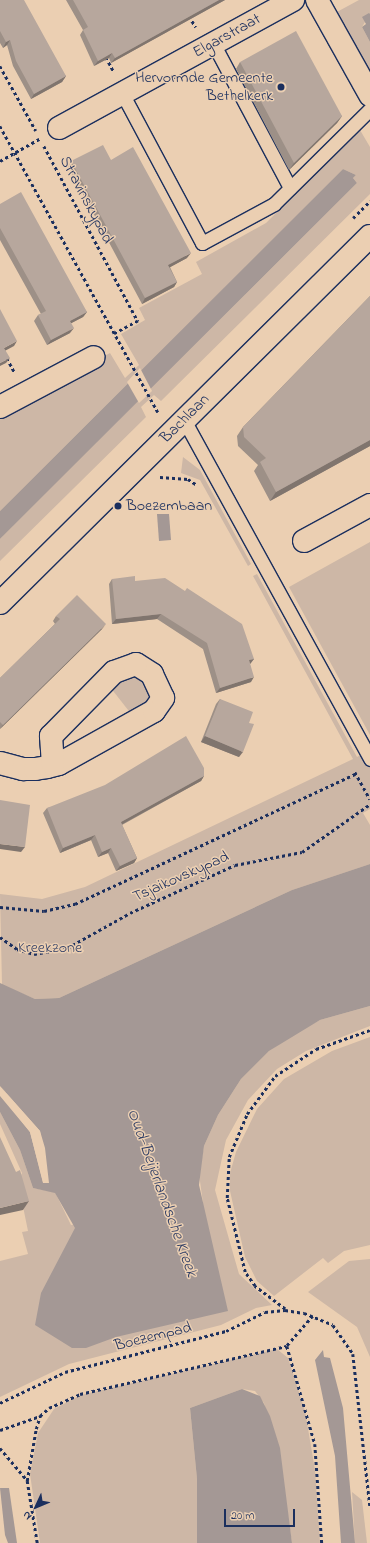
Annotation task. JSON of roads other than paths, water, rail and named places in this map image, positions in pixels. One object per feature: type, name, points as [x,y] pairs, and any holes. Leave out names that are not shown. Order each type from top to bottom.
[{"type":"street","name":"Elgarstraat","points":[[59,128],[293,0]]},
{"type":"street","points":[[317,0],[370,96]]},
{"type":"street","name":"Bachlaan","points":[[0,603],[370,236]]},
{"type":"street","points":[[0,407],[94,357]]},
{"type":"street","points":[[304,541],[370,505]]},
{"type":"street","points":[[0,763],[23,769],[53,765],[159,707],[163,702],[162,692],[152,674],[136,664],[114,672],[51,736],[53,765]]},
{"type":"lane","points":[[210,45],[290,188]]},
{"type":"lane","points":[[124,93],[202,243],[274,204],[370,109]]},
{"type":"lane","points":[[184,420],[370,760]]},
{"type":"water","points":[[369,13],[370,42],[362,27],[366,24],[362,17]]},
{"type":"water","points":[[343,169],[356,175],[353,178],[357,183],[0,539],[0,511]]},
{"type":"water","points":[[157,514],[169,514],[171,540],[159,541]]},
{"type":"water","name":"Oud-Beijerlandsche Kreek","points":[[370,864],[370,1006],[320,1020],[269,1051],[241,1079],[218,1115],[204,1146],[199,1185],[228,1311],[116,1337],[86,1348],[72,1348],[35,1325],[41,1293],[75,1228],[55,1193],[33,1188],[20,1150],[0,1112],[0,1096],[30,1132],[43,1182],[48,1183],[40,1131],[0,1086],[0,983],[35,999],[59,998],[292,890]]},
{"type":"water","points":[[323,1350],[324,1357],[330,1358],[343,1408],[355,1543],[341,1543],[335,1456],[315,1360]]},
{"type":"water","points":[[242,1389],[260,1396],[270,1416],[280,1448],[292,1543],[197,1543],[197,1479],[190,1408]]},
{"type":"water","points":[[0,1488],[9,1488],[17,1543],[8,1543],[5,1535]]},
{"type":"place","name":"Hervormde Gemeente Bethelkerk","points":[[281,87]]},
{"type":"place","name":"Boezembaan","points":[[118,506]]},
{"type":"park label","name":"Kreekzone","points":[[50,948]]}]
